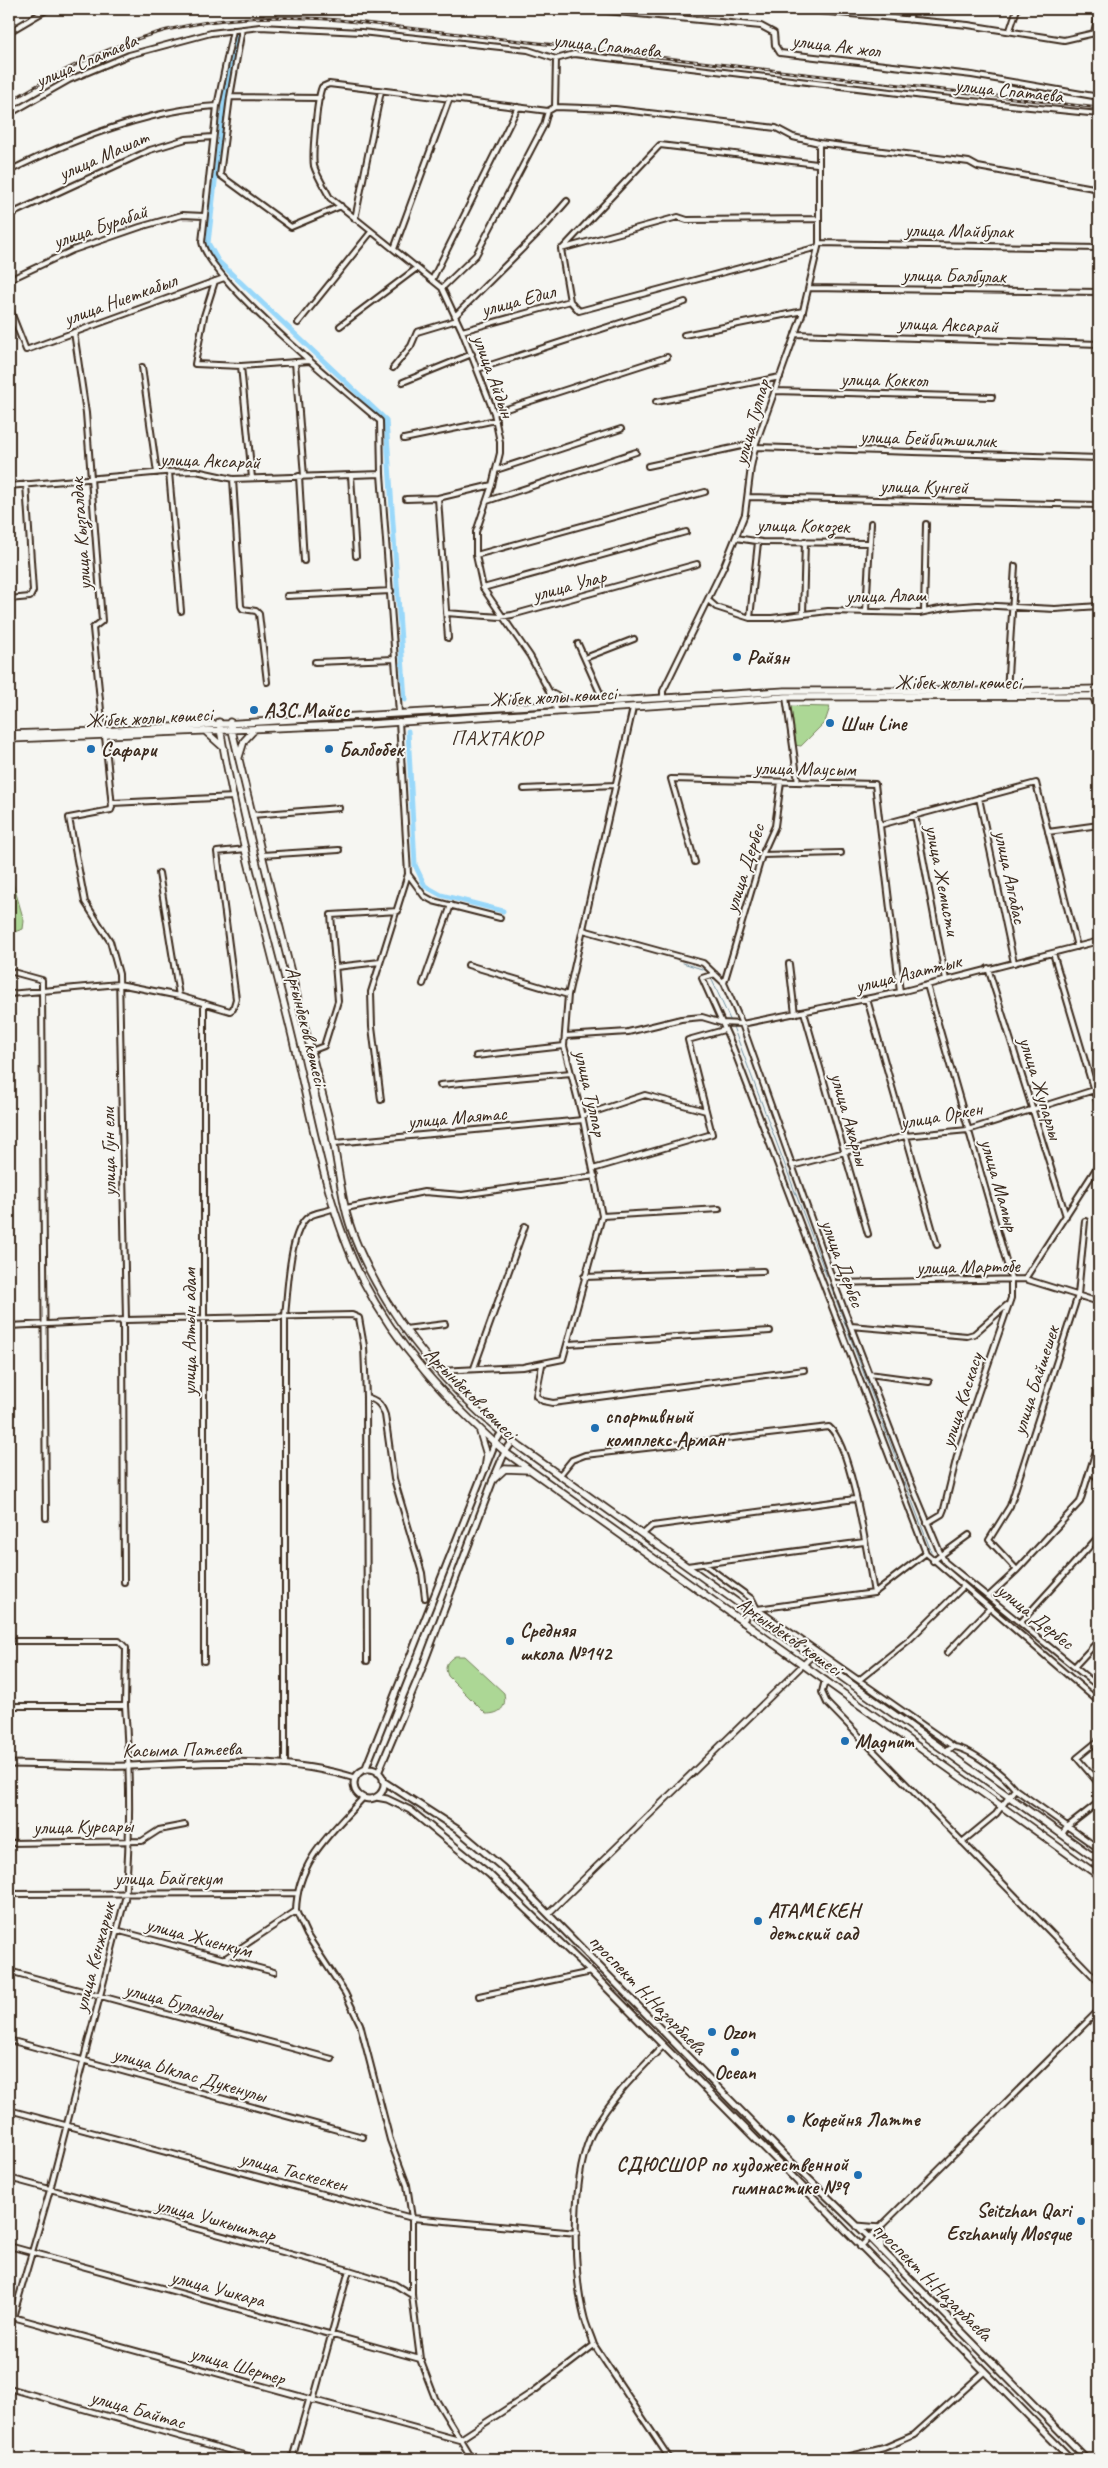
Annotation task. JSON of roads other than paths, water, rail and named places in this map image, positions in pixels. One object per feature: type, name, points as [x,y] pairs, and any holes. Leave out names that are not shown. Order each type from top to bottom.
[{"type":"main road","name":"Жібек жолы көшесі","points":[[9,739],[104,733],[219,722],[785,691],[1099,689]]},
{"type":"main road","points":[[550,693],[571,704]]},
{"type":"main road","name":"Жібек жолы көшесі","points":[[9,734],[205,732],[633,708],[786,697],[1096,697]]},
{"type":"main road","name":"Арғынбеков көшесі","points":[[219,722],[246,849],[334,1208],[362,1278],[384,1317],[410,1356],[464,1416],[505,1452],[1099,1876]]},
{"type":"main road","name":"Арғынбеков көшесі","points":[[230,722],[290,972],[335,1143],[346,1208],[372,1274],[406,1329],[439,1371],[474,1408],[513,1442],[1099,1860]]},
{"type":"main road","points":[[239,759],[244,741],[255,729]]},
{"type":"main road","points":[[205,732],[224,749]]},
{"type":"main road","points":[[278,974],[290,972]]},
{"type":"main road","points":[[480,1430],[487,1455],[485,1469]]},
{"type":"main road","points":[[366,1770],[378,1773],[383,1781],[382,1790],[376,1797],[364,1798],[357,1794],[354,1786],[355,1778],[366,1770],[495,1443],[502,1432]]},
{"type":"main road","points":[[378,1773],[419,1676],[493,1480],[505,1452],[513,1442]]},
{"type":"main road","points":[[493,1480],[505,1469],[530,1470]]},
{"type":"main road","name":"Касыма Патеева","points":[[9,1764],[129,1766],[217,1762],[285,1765],[355,1778]]},
{"type":"main road","name":"проспект Н.Назарбаева","points":[[383,1781],[457,1829],[504,1868],[784,2156],[870,2238],[1087,2459]]},
{"type":"main road","name":"проспект Н.Назарбаева","points":[[376,1797],[387,1799],[410,1810],[489,1874],[591,1972],[662,2047],[860,2248],[1071,2459]]},
{"type":"main road","points":[[857,2226],[881,2228],[881,2250]]},
{"type":"street","points":[[9,32],[48,9]]},
{"type":"street","name":"улица Ак жол","points":[[586,9],[761,26],[774,32],[775,45],[780,53],[972,75],[1099,96]]},
{"type":"street","points":[[797,9],[845,11],[909,20],[1010,30],[1064,40],[1097,32],[1099,13]]},
{"type":"street","points":[[887,16],[889,9]]},
{"type":"street","points":[[909,20],[912,9]]},
{"type":"street","points":[[1010,30],[1017,9]]},
{"type":"street","name":"улица Спатаева","points":[[9,114],[69,80],[129,55],[176,41],[232,30],[284,27],[361,32],[528,50],[556,59],[574,54],[932,98],[1099,114]]},
{"type":"street","points":[[242,29],[230,98],[220,174],[292,227],[341,206]]},
{"type":"street","points":[[232,30],[213,137],[204,216],[202,242],[204,251],[224,278],[310,361],[380,421],[381,474],[391,591],[398,713]]},
{"type":"street","points":[[555,107],[556,59]]},
{"type":"street","name":"улица Айдын","points":[[381,91],[329,84],[322,87],[314,166],[330,198],[442,288],[462,331],[496,420],[500,448],[492,485],[476,532],[476,555],[483,588],[500,617],[530,656],[550,693],[557,712]]},
{"type":"street","points":[[355,219],[381,91],[548,111],[555,107],[615,109],[776,128],[793,137],[819,142],[969,162],[978,167],[1099,189]]},
{"type":"street","points":[[230,98],[320,98]]},
{"type":"street","points":[[394,249],[449,100]]},
{"type":"street","points":[[9,171],[43,154],[145,117],[217,106]]},
{"type":"street","points":[[432,280],[518,107]]},
{"type":"street","points":[[442,288],[476,255],[544,125],[548,111]]},
{"type":"street","name":"улица Машат","points":[[9,215],[150,150],[186,139],[213,137]]},
{"type":"street","name":"улица Тулпар","points":[[663,698],[663,691],[700,612],[708,600],[746,514],[751,468],[756,445],[803,311],[818,245],[817,164],[819,142]]},
{"type":"street","points":[[561,249],[660,145],[817,164]]},
{"type":"street","points":[[393,368],[410,346],[417,332],[456,318],[567,201]]},
{"type":"street","name":"улица Бурабай","points":[[9,280],[73,250],[140,227],[182,215],[204,216]]},
{"type":"street","points":[[561,249],[678,217],[687,220],[819,219]]},
{"type":"street","points":[[298,323],[371,232]]},
{"type":"street","name":"улица Майбулак","points":[[818,245],[1099,248]]},
{"type":"street","name":"улица Едил","points":[[462,331],[570,301],[579,311],[818,245]]},
{"type":"street","points":[[561,249],[570,301]]},
{"type":"street","points":[[340,326],[418,268]]},
{"type":"street","name":"улица Ниеткабыл","points":[[9,307],[26,350],[224,278]]},
{"type":"street","points":[[215,281],[204,316],[195,364],[241,366],[310,361]]},
{"type":"street","name":"улица Балбулак","points":[[809,288],[1099,292]]},
{"type":"street","points":[[478,369],[685,302]]},
{"type":"street","points":[[684,335],[803,311]]},
{"type":"street","name":"улица Кызгалдак","points":[[74,332],[86,413],[102,621],[93,628],[104,733]]},
{"type":"street","name":"улица Аксарай","points":[[795,334],[1099,344]]},
{"type":"street","points":[[403,382],[472,354]]},
{"type":"street","points":[[494,414],[667,358]]},
{"type":"street","points":[[295,362],[302,476],[304,561]]},
{"type":"street","points":[[241,366],[252,478]]},
{"type":"street","points":[[142,367],[157,472]]},
{"type":"street","points":[[656,402],[780,377]]},
{"type":"street","name":"улица Коккол","points":[[775,391],[992,397]]},
{"type":"street","points":[[404,439],[496,420]]},
{"type":"street","points":[[496,470],[621,428]]},
{"type":"street","name":"улица Бейбитшилик","points":[[648,466],[756,445],[1099,458]]},
{"type":"street","points":[[486,501],[636,452]]},
{"type":"street","name":"улица Аксарай","points":[[9,486],[157,472],[196,471],[233,479],[381,474]]},
{"type":"street","points":[[169,472],[181,611]]},
{"type":"street","points":[[351,474],[356,556]]},
{"type":"street","points":[[233,479],[241,606],[243,609],[256,611],[259,614],[267,682]]},
{"type":"street","points":[[9,599],[30,597],[33,591],[26,484]]},
{"type":"street","points":[[406,500],[438,498],[492,485]]},
{"type":"street","points":[[476,555],[705,492]]},
{"type":"street","points":[[438,498],[448,638]]},
{"type":"street","name":"улица Кунгей","points":[[748,498],[1099,505]]},
{"type":"street","points":[[866,611],[871,522]]},
{"type":"street","points":[[924,612],[926,524]]},
{"type":"street","points":[[483,588],[686,532]]},
{"type":"street","name":"улица Кокозек","points":[[736,538],[758,542],[869,543]]},
{"type":"street","points":[[803,614],[805,541]]},
{"type":"street","points":[[750,618],[758,542]]},
{"type":"street","name":"улица Улар","points":[[446,613],[491,614],[500,617],[605,591],[697,564]]},
{"type":"street","points":[[1008,691],[1016,566]]},
{"type":"street","points":[[287,596],[391,591]]},
{"type":"street","name":"улица Алаш","points":[[708,600],[716,607],[750,618],[828,611],[924,612],[978,605],[1055,609],[1099,606]]},
{"type":"street","points":[[585,658],[634,638]]},
{"type":"street","points":[[578,644],[604,702]]},
{"type":"street","points":[[315,662],[395,659]]},
{"type":"street","points":[[1091,689],[1096,697],[1099,713]]},
{"type":"street","points":[[786,697],[798,782]]},
{"type":"street","name":"улица Тулпар","points":[[439,1371],[542,1365],[563,1359],[569,1344],[584,1277],[602,1216],[595,1176],[564,1046],[568,995],[633,708]]},
{"type":"street","points":[[381,1100],[370,1002],[371,992],[398,911],[408,874],[399,721]]},
{"type":"street","points":[[104,733],[112,803],[111,810],[69,818],[85,902],[110,942],[119,974],[119,984]]},
{"type":"street","name":"улица Маусым","points":[[695,862],[671,779],[875,784],[900,992]]},
{"type":"street","name":"улица Дербес","points":[[781,782],[775,826],[762,855],[724,983],[742,1024],[834,1283],[941,1555],[945,1562],[1099,1687]]},
{"type":"street","points":[[880,825],[1036,783],[1077,946]]},
{"type":"street","points":[[524,789],[615,785]]},
{"type":"street","points":[[112,803],[234,797]]},
{"type":"street","name":"улица Алгабас","points":[[979,798],[1014,963]]},
{"type":"street","points":[[252,815],[339,808]]},
{"type":"street","name":"улица Жемисти","points":[[915,815],[946,980]]},
{"type":"street","points":[[1048,832],[1099,825]]},
{"type":"street","points":[[9,994],[119,984],[179,996],[230,1011],[235,1006],[236,999],[217,852],[246,849]]},
{"type":"street","points":[[261,855],[339,850]]},
{"type":"street","points":[[762,855],[842,853]]},
{"type":"street","points":[[159,873],[179,996]]},
{"type":"street","points":[[408,874],[424,896],[500,918]]},
{"type":"street","points":[[423,984],[451,905]]},
{"type":"street","points":[[311,1051],[324,1046],[338,1001],[331,915],[398,911]]},
{"type":"street","points":[[583,930],[703,963],[724,983]]},
{"type":"street","name":"улица Азаттык","points":[[565,1036],[628,1032],[681,1019],[702,1017],[722,1023],[742,1024],[900,992],[1099,941]]},
{"type":"street","points":[[1054,953],[1099,1108]]},
{"type":"street","points":[[336,967],[380,962]]},
{"type":"street","points":[[789,964],[795,1014]]},
{"type":"street","points":[[468,965],[568,995]]},
{"type":"street","name":"улица Жупарлы","points":[[988,968],[1066,1216]]},
{"type":"street","points":[[9,971],[42,980],[46,1518]]},
{"type":"street","name":"улица Дербес","points":[[715,974],[702,978],[722,1023],[815,1257],[926,1553],[989,1610],[1099,1702]]},
{"type":"street","name":"улица Гун ели","points":[[119,984],[124,1320],[124,1582]]},
{"type":"street","name":"улица Мамыр","points":[[928,985],[1011,1278]]},
{"type":"street","points":[[867,999],[937,1245]]},
{"type":"street","name":"улица Алтын адам","points":[[204,1003],[204,1661]]},
{"type":"street","name":"улица Ажарлы","points":[[804,1012],[868,1234]]},
{"type":"street","points":[[593,1169],[712,1134],[688,1040],[724,1030]]},
{"type":"street","points":[[476,1056],[564,1046]]},
{"type":"street","points":[[440,1085],[571,1073]]},
{"type":"street","name":"улица Оркен","points":[[792,1166],[905,1136],[968,1130],[1094,1090]]},
{"type":"street","name":"улица Маятас","points":[[335,1143],[582,1118],[645,1095],[706,1111]]},
{"type":"street","points":[[1025,1279],[1099,1164]]},
{"type":"street","points":[[346,1208],[424,1192],[462,1195],[595,1176]]},
{"type":"street","points":[[285,1765],[285,1315],[292,1254],[302,1222],[310,1215],[334,1208]]},
{"type":"street","points":[[602,1216],[719,1209]]},
{"type":"street","name":"улица Байшешек","points":[[1017,1570],[989,1540],[1010,1506],[1078,1295],[1085,1221]]},
{"type":"street","points":[[474,1368],[526,1226]]},
{"type":"street","points":[[584,1277],[763,1271]]},
{"type":"street","name":"улица Мартобе","points":[[834,1283],[1003,1281],[1011,1278],[1025,1279],[1099,1302]]},
{"type":"street","name":"улица Каскасу","points":[[927,1523],[942,1514],[944,1510],[958,1452],[1009,1304],[1011,1278]]},
{"type":"street","points":[[851,1326],[967,1336],[974,1334],[1009,1304]]},
{"type":"street","points":[[9,1326],[285,1315],[352,1315],[359,1318],[364,1346],[366,1397],[367,1661]]},
{"type":"street","points":[[406,1329],[445,1324]]},
{"type":"street","points":[[569,1344],[770,1331]]},
{"type":"street","points":[[542,1365],[536,1396],[543,1401],[553,1403],[804,1370]]},
{"type":"street","points":[[869,1374],[929,1382]]},
{"type":"street","points":[[366,1397],[376,1400],[382,1405],[385,1415],[394,1479],[422,1573],[425,1598]]},
{"type":"street","points":[[560,1476],[572,1460],[585,1455],[824,1426],[834,1431],[842,1446],[874,1593]]},
{"type":"street","points":[[989,1596],[1017,1570],[1080,1502],[1099,1441]]},
{"type":"street","points":[[1090,1471],[1099,1479]]},
{"type":"street","points":[[643,1534],[652,1526],[855,1499]]},
{"type":"street","points":[[933,1561],[969,1535]]},
{"type":"street","points":[[1021,1622],[1099,1536]]},
{"type":"street","points":[[687,1566],[864,1542]]},
{"type":"street","points":[[742,1622],[750,1612],[757,1609],[874,1593],[926,1553]]},
{"type":"street","points":[[704,1564],[752,1599],[757,1609],[954,1747],[968,1751],[1005,1778],[1015,1789],[1099,1850]]},
{"type":"street","points":[[859,1680],[909,1640],[963,1587]]},
{"type":"street","points":[[947,1653],[989,1610]]},
{"type":"street","points":[[1075,1666],[1099,1640]]},
{"type":"street","name":"улица Кенжарык","points":[[9,1641],[119,1641],[126,1648],[125,1706],[129,1766],[129,1842],[126,1894],[50,2190],[11,2317],[9,2331]]},
{"type":"street","points":[[549,1913],[812,1656]]},
{"type":"street","points":[[825,1680],[822,1692],[827,1702],[1099,1982]]},
{"type":"street","points":[[9,1706],[125,1706]]},
{"type":"street","points":[[1099,1740],[1077,1758],[1099,1784]]},
{"type":"street","points":[[945,1751],[954,1747]]},
{"type":"street","points":[[962,1842],[1002,1806],[1015,1789]]},
{"type":"street","points":[[364,1798],[325,1840],[307,1863],[296,1893],[296,1911],[307,1935],[345,1993],[360,2024],[390,2140],[407,2185],[412,2218],[412,2295],[420,2359],[435,2398],[472,2459]]},
{"type":"street","points":[[1062,1834],[1067,1827],[1099,1802]]},
{"type":"street","name":"улица Курсары","points":[[9,1843],[142,1841],[159,1830],[185,1825]]},
{"type":"street","name":"улица Байгекум","points":[[9,1894],[296,1893]]},
{"type":"street","points":[[224,1959],[296,1911]]},
{"type":"street","name":"улица Жиенкум","points":[[116,1930],[274,1972]]},
{"type":"street","name":"улица Буланды","points":[[9,1971],[332,2060]]},
{"type":"street","points":[[479,1996],[591,1972]]},
{"type":"street","points":[[860,2248],[1099,2010]]},
{"type":"street","name":"улица Ыклас Дукенулы","points":[[9,2040],[363,2137]]},
{"type":"street","points":[[662,2047],[616,2095],[593,2130],[581,2166],[577,2201],[577,2233],[578,2284],[584,2317],[594,2345],[670,2459]]},
{"type":"street","name":"улица Таскескен","points":[[9,2110],[412,2218],[577,2233]]},
{"type":"street","name":"улица Ушкыштар","points":[[9,2178],[349,2270],[394,2284],[412,2295]]},
{"type":"street","name":"улица Ушкара","points":[[9,2246],[420,2359]]},
{"type":"street","points":[[292,2459],[349,2270]]},
{"type":"street","name":"улица Шертер","points":[[11,2317],[311,2401],[460,2440]]},
{"type":"street","points":[[460,2440],[534,2390],[594,2345]]},
{"type":"street","points":[[838,2459],[884,2448],[914,2435],[984,2372]]},
{"type":"street","name":"улица Байтас","points":[[9,2388],[259,2459]]},
{"type":"waterway","points":[[238,35],[225,95],[208,243],[218,261],[386,420],[405,700]]},
{"type":"waterway","points":[[408,731],[415,865],[425,886],[441,895],[503,911]]},
{"type":"waterway","points":[[683,963],[705,970]]},
{"type":"waterway","points":[[712,980],[732,1024],[827,1277]]},
{"type":"waterway","points":[[830,1284],[931,1551]]},
{"type":"waterway","points":[[940,1562],[1016,1622]]},
{"type":"railway","points":[[9,102],[91,58],[128,42],[166,30],[205,22],[246,18],[290,17],[339,20],[1099,108]]},
{"type":"place","name":"Райян","points":[[737,657]]},
{"type":"place","name":"АЗС Майсс","points":[[254,710]]},
{"type":"place","name":"Шин Line","points":[[830,723]]},
{"type":"place","name":"Сафари","points":[[91,749]]},
{"type":"place","name":"Балбобек","points":[[329,749]]},
{"type":"place","name":"спортивный комплекс Арман","points":[[595,1428]]},
{"type":"place","name":"Средняя школа №142","points":[[510,1641]]},
{"type":"place","name":"Magnum","points":[[845,1741]]},
{"type":"place","name":"АТАМЕКЕН детский сад","points":[[758,1921]]},
{"type":"place","name":"Ozon","points":[[712,2032]]},
{"type":"place","name":"Ocean","points":[[735,2052]]},
{"type":"place","name":"Кофейня Латте","points":[[791,2119]]},
{"type":"place","name":"СДЮСШОР по художественной гимнастике №9","points":[[858,2175]]},
{"type":"place","name":"Seitzhan Qari Eszhanuly Mosque","points":[[1081,2221]]},
{"type":"district","name":"ПАХТАКОР","points":[[497,738]]}]
